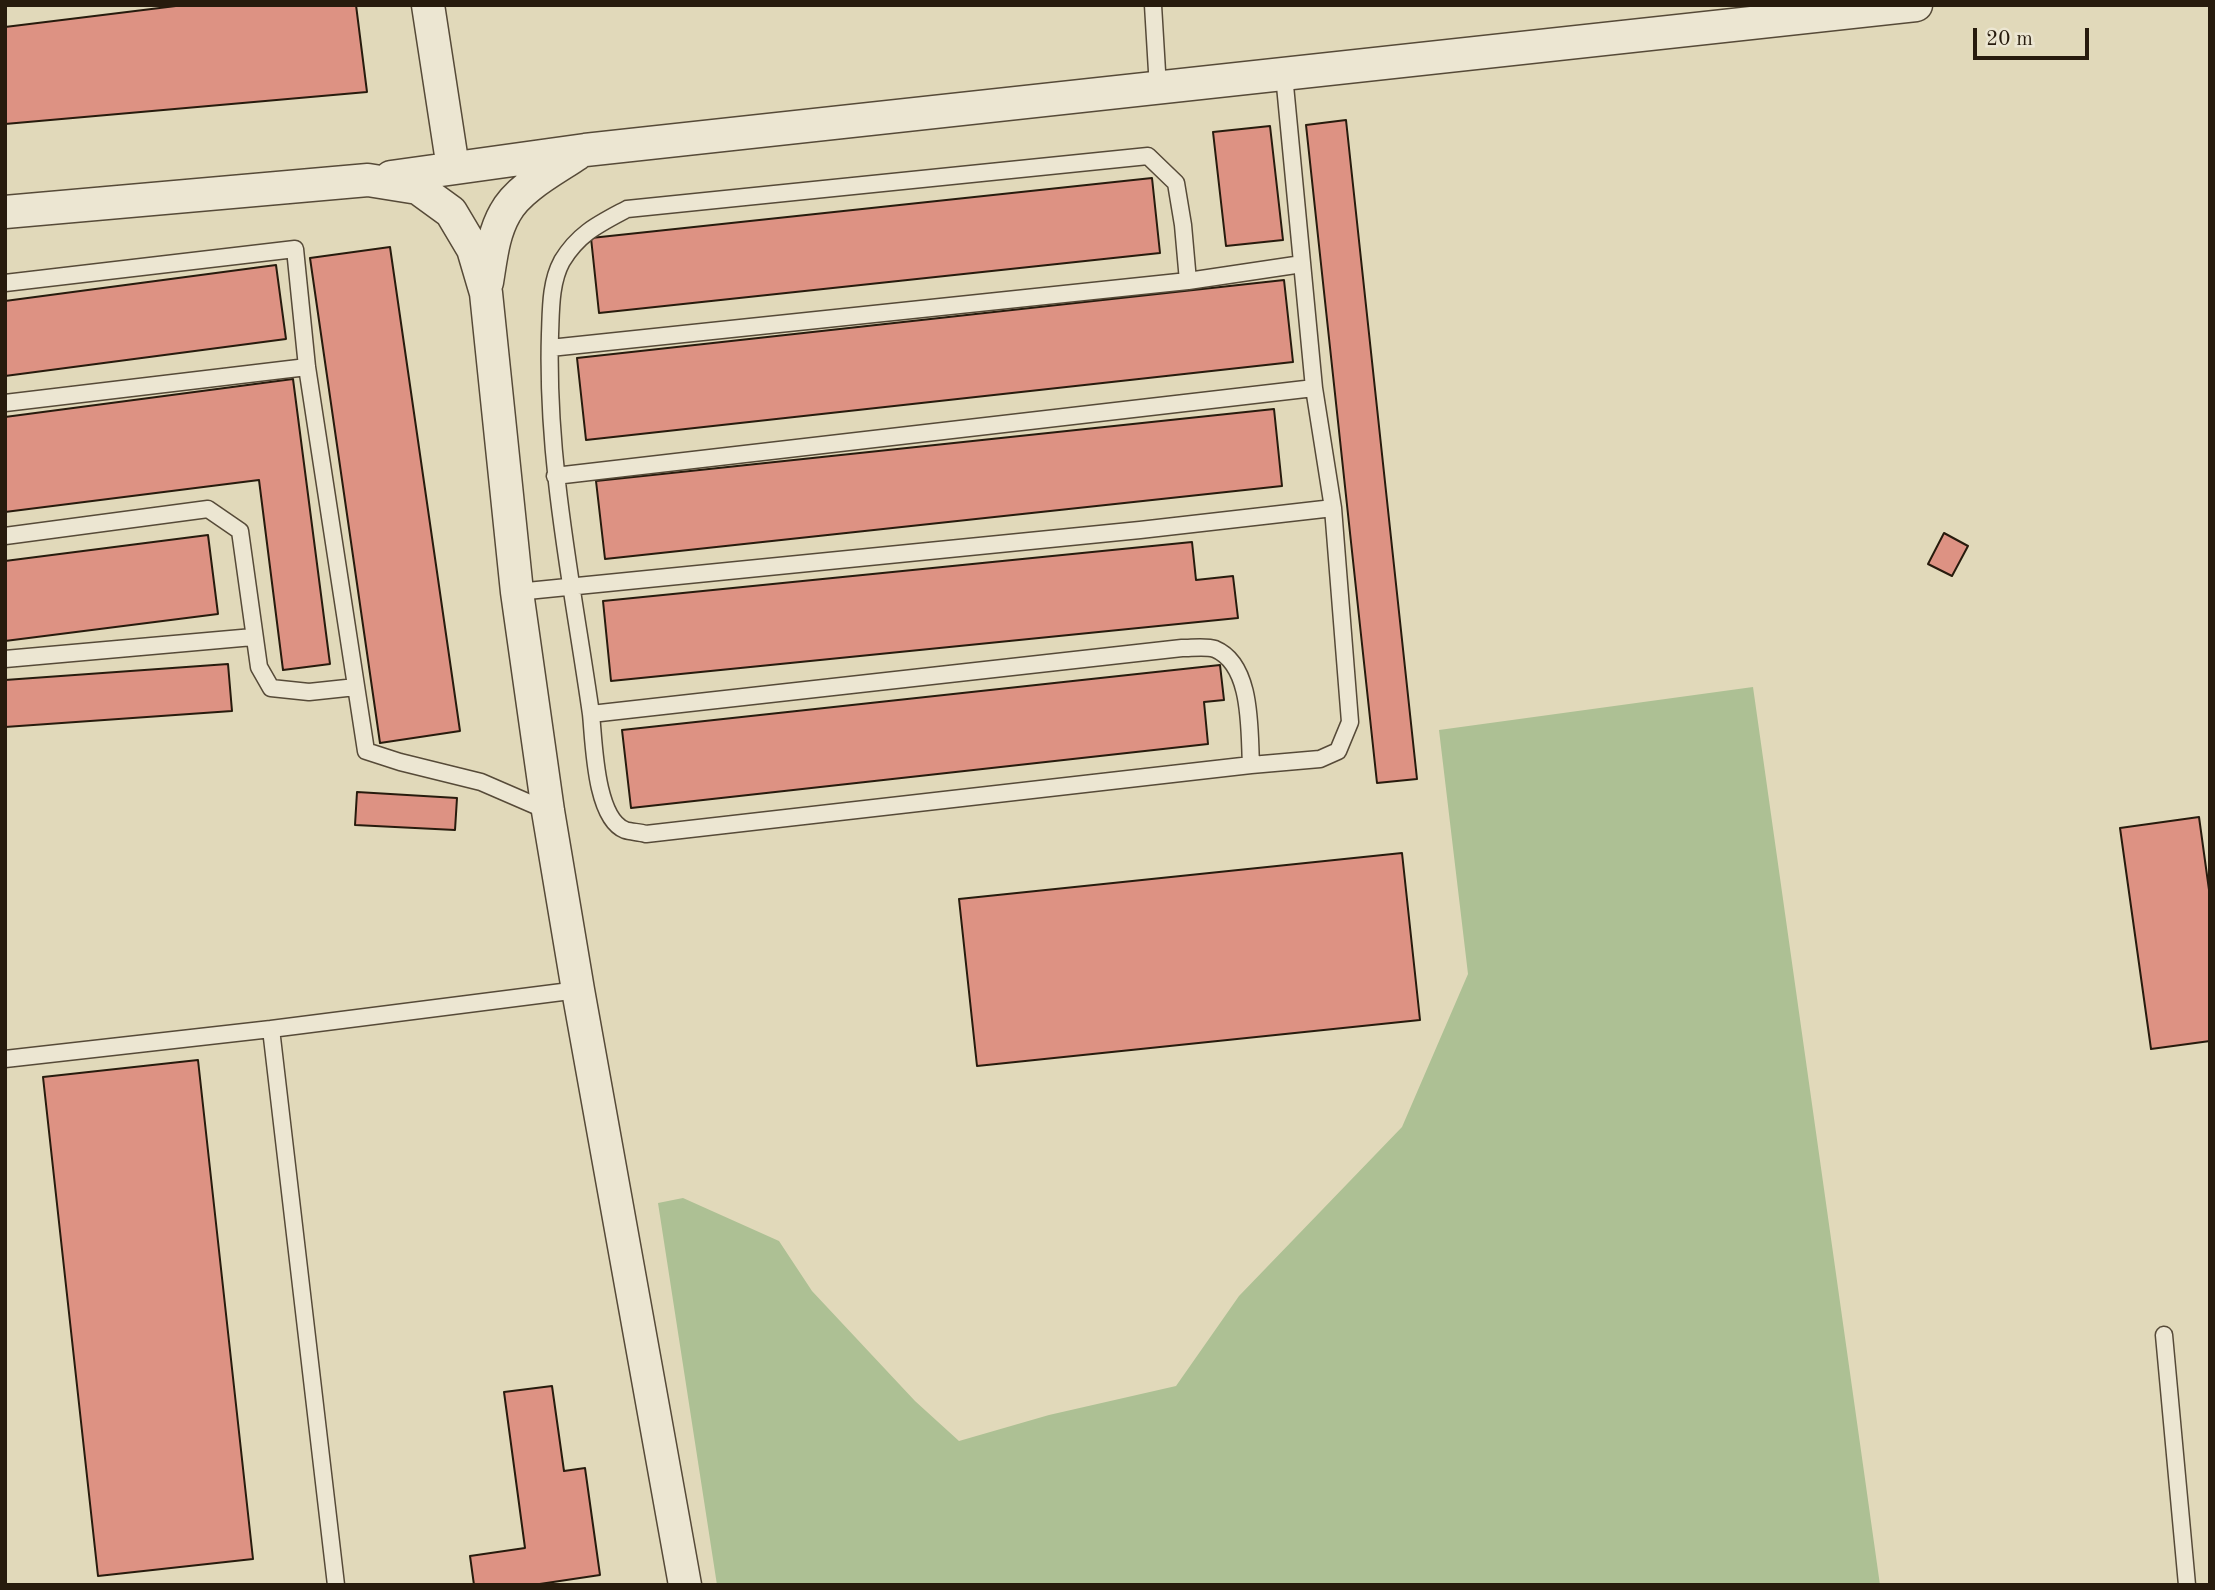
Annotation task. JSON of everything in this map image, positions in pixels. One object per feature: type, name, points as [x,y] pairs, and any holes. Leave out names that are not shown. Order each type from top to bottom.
[{"type":"street","points":[[428,5],[453,168]]},
{"type":"street","points":[[5,212],[368,180],[584,149],[1916,5]]},
{"type":"street","points":[[486,293],[493,244],[505,211],[529,186],[584,149]]},
{"type":"street","points":[[368,180],[418,188],[451,212],[473,249],[486,293],[517,592],[548,811],[685,1585]]},
{"type":"lane","points":[[1153,5],[1158,88]]},
{"type":"lane","points":[[1188,281],[1177,183],[1148,156],[627,209],[584,233],[561,263],[552,295],[549,393],[555,476],[573,587],[598,778],[604,808],[622,829],[646,834],[1251,765],[1320,760],[1338,751],[1350,722],[1333,508],[1314,388],[1284,75]]},
{"type":"lane","points":[[5,283],[295,249],[307,367],[366,751],[481,782],[548,811]]},
{"type":"lane","points":[[550,348],[1188,281],[1302,264]]},
{"type":"lane","points":[[5,403],[307,367]]},
{"type":"lane","points":[[555,476],[1314,388]]},
{"type":"lane","points":[[517,592],[1140,530],[1333,508]]},
{"type":"lane","points":[[5,536],[208,509],[240,531],[253,637],[259,667],[271,688],[309,692],[356,687]]},
{"type":"lane","points":[[5,659],[253,637]]},
{"type":"lane","points":[[591,714],[1182,648],[1214,649],[1236,665],[1243,686],[1248,712],[1251,765]]},
{"type":"lane","points":[[5,1059],[578,990]]},
{"type":"lane","points":[[271,1029],[336,1585]]},
{"type":"lane","points":[[2164,1335],[2187,1585]]},
{"type":"green space","points":[[1753,687],[1880,1585],[717,1585],[658,1203],[683,1198],[779,1241],[812,1291],[915,1401],[959,1441],[1049,1415],[1176,1386],[1239,1296],[1402,1127],[1468,974],[1439,730]]},
{"type":"building","points":[[184,5],[356,5],[367,92],[5,124],[5,27]]},
{"type":"building","points":[[1346,120],[1417,779],[1377,783],[1306,125]]},
{"type":"building","points":[[1270,126],[1283,240],[1226,246],[1213,132]]},
{"type":"building","points":[[1152,178],[1160,253],[599,313],[591,238]]},
{"type":"building","points":[[390,247],[460,731],[380,743],[310,258]]},
{"type":"building","points":[[276,265],[286,339],[5,376],[5,301]]},
{"type":"building","points":[[1284,280],[1293,362],[586,440],[577,358]]},
{"type":"building","points":[[293,379],[330,664],[283,670],[259,480],[5,512],[5,417]]},
{"type":"building","points":[[1274,409],[1282,486],[605,559],[596,481]]},
{"type":"building","points":[[1944,533],[1968,546],[1952,576],[1928,564]]},
{"type":"building","points":[[208,535],[218,614],[5,641],[5,561]]},
{"type":"building","points":[[1192,542],[1196,580],[1233,576],[1238,618],[611,681],[603,601]]},
{"type":"building","points":[[228,664],[232,711],[5,727],[5,680]]},
{"type":"building","points":[[1220,665],[1224,700],[1204,702],[1208,744],[631,808],[622,730]]},
{"type":"building","points":[[357,792],[457,798],[455,830],[355,825]]},
{"type":"building","points":[[2199,817],[2210,897],[2210,1041],[2151,1049],[2120,828]]},
{"type":"building","points":[[1402,853],[1420,1020],[977,1066],[959,899]]},
{"type":"building","points":[[198,1060],[253,1559],[98,1576],[43,1077]]},
{"type":"building","points":[[552,1386],[564,1471],[585,1468],[600,1575],[533,1585],[474,1585],[470,1556],[525,1548],[504,1392]]}]
